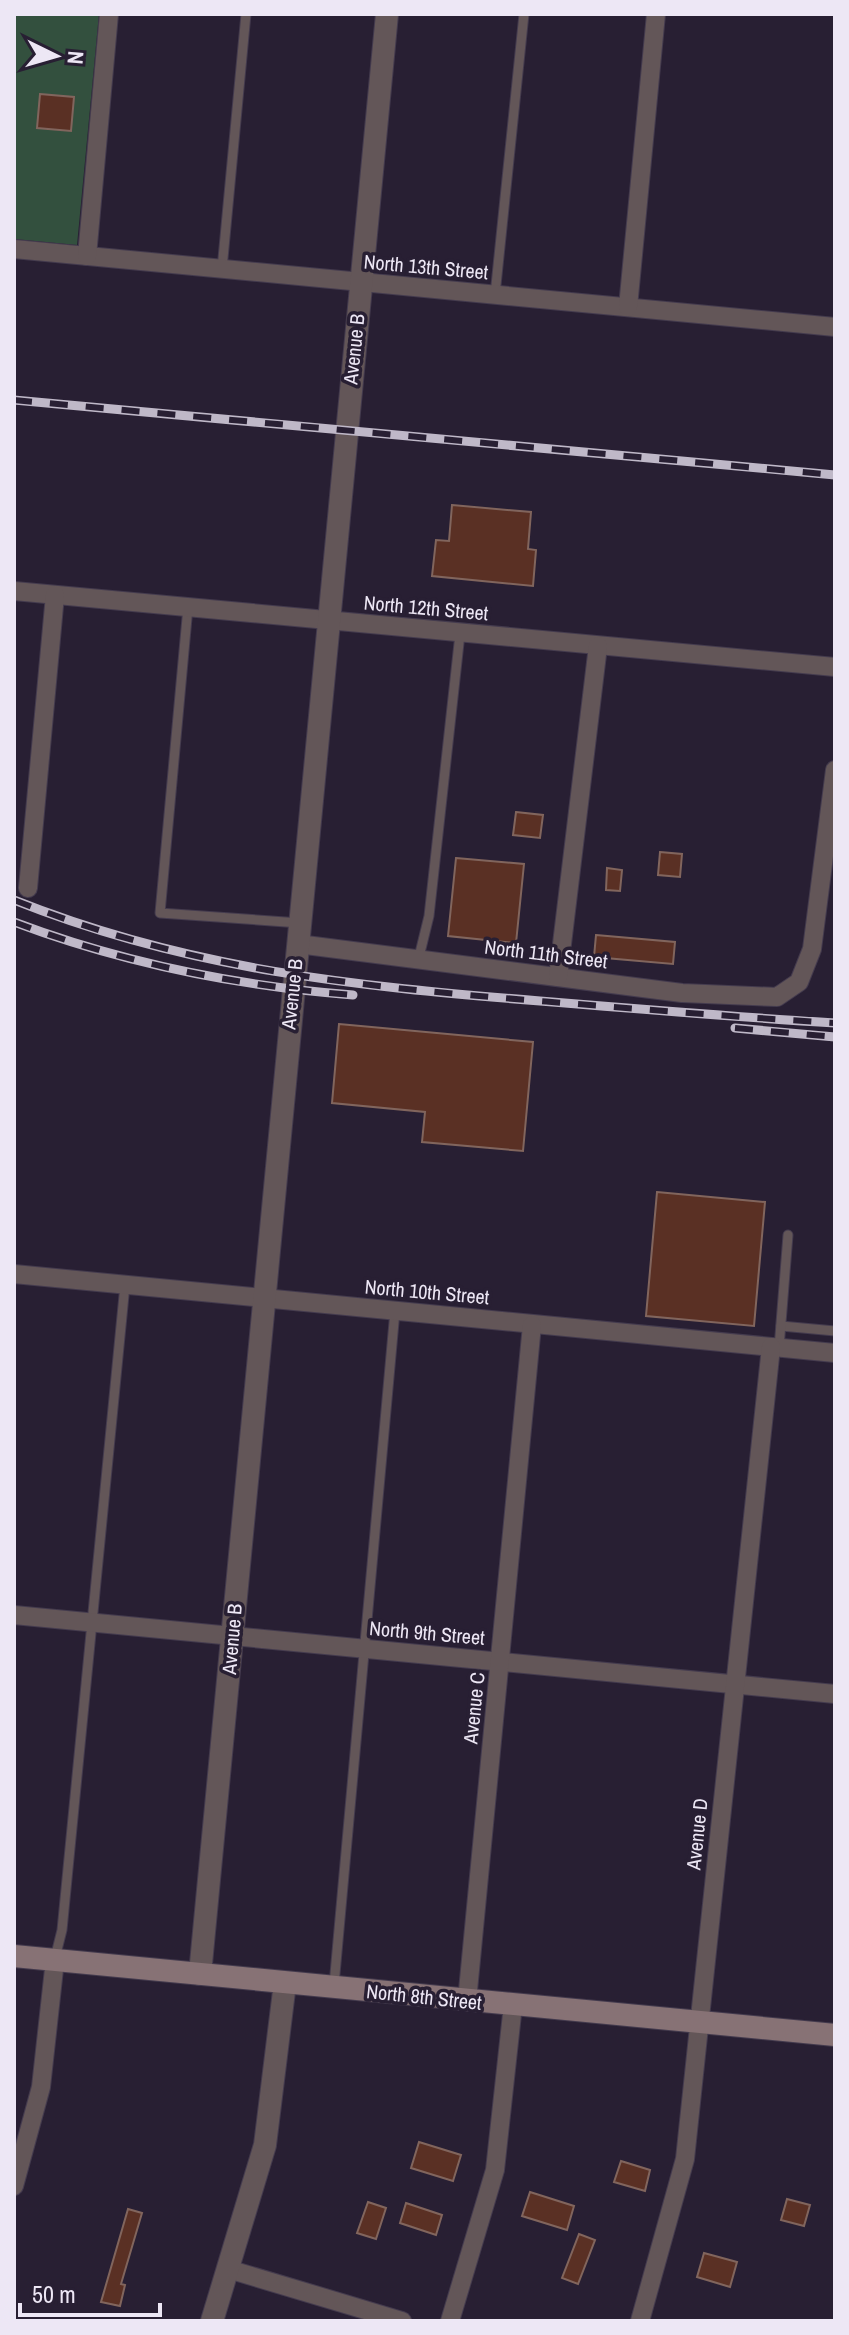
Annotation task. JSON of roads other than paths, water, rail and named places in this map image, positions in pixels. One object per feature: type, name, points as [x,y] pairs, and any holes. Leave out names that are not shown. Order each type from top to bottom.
[{"type":"main road","name":"North 8th Street","points":[[14,1956],[835,2035]]},
{"type":"street","points":[[87,256],[109,14]]},
{"type":"street","name":"Avenue B","points":[[200,1974],[387,14]]},
{"type":"street","points":[[628,307],[656,14]]},
{"type":"street","name":"North 13th Street","points":[[14,249],[835,327]]},
{"type":"street","name":"North 12th Street","points":[[14,591],[835,667]]},
{"type":"street","points":[[28,888],[55,595]]},
{"type":"street","points":[[558,977],[598,646]]},
{"type":"street","name":"North 11th Street","points":[[299,934],[418,961],[682,993],[777,997],[789,991],[806,970],[812,949],[835,770]]},
{"type":"street","name":"North 10th Street","points":[[14,1274],[835,1353]]},
{"type":"street","name":"Avenue C","points":[[467,2001],[532,1325]]},
{"type":"street","name":"Avenue D","points":[[640,2321],[685,2159],[735,1685],[775,1347]]},
{"type":"street","name":"North 9th Street","points":[[14,1615],[835,1694]]},
{"type":"street","points":[[14,2186],[41,2087],[55,1960]]},
{"type":"street","points":[[212,2321],[267,2136],[285,1983]]},
{"type":"street","points":[[450,2321],[495,2170],[513,2005]]},
{"type":"street","points":[[228,2269],[402,2321]]},
{"type":"lane","points":[[222,269],[246,14]]},
{"type":"lane","points":[[495,295],[524,14]]},
{"type":"lane","points":[[188,607],[160,913],[299,934]]},
{"type":"lane","points":[[418,961],[429,916],[460,634]]},
{"type":"lane","points":[[775,1347],[781,1326],[788,1235]]},
{"type":"lane","points":[[55,1960],[62,1930],[125,1285]]},
{"type":"lane","points":[[334,1988],[395,1311]]},
{"type":"lane","points":[[781,1326],[835,1331]]},
{"type":"railway","points":[[14,400],[835,475]]},
{"type":"railway","points":[[14,900],[144,943],[209,959],[338,981],[471,995],[835,1023]]},
{"type":"railway","points":[[14,922],[139,961],[266,986],[353,995]]},
{"type":"railway","points":[[735,1028],[835,1037]]}]
